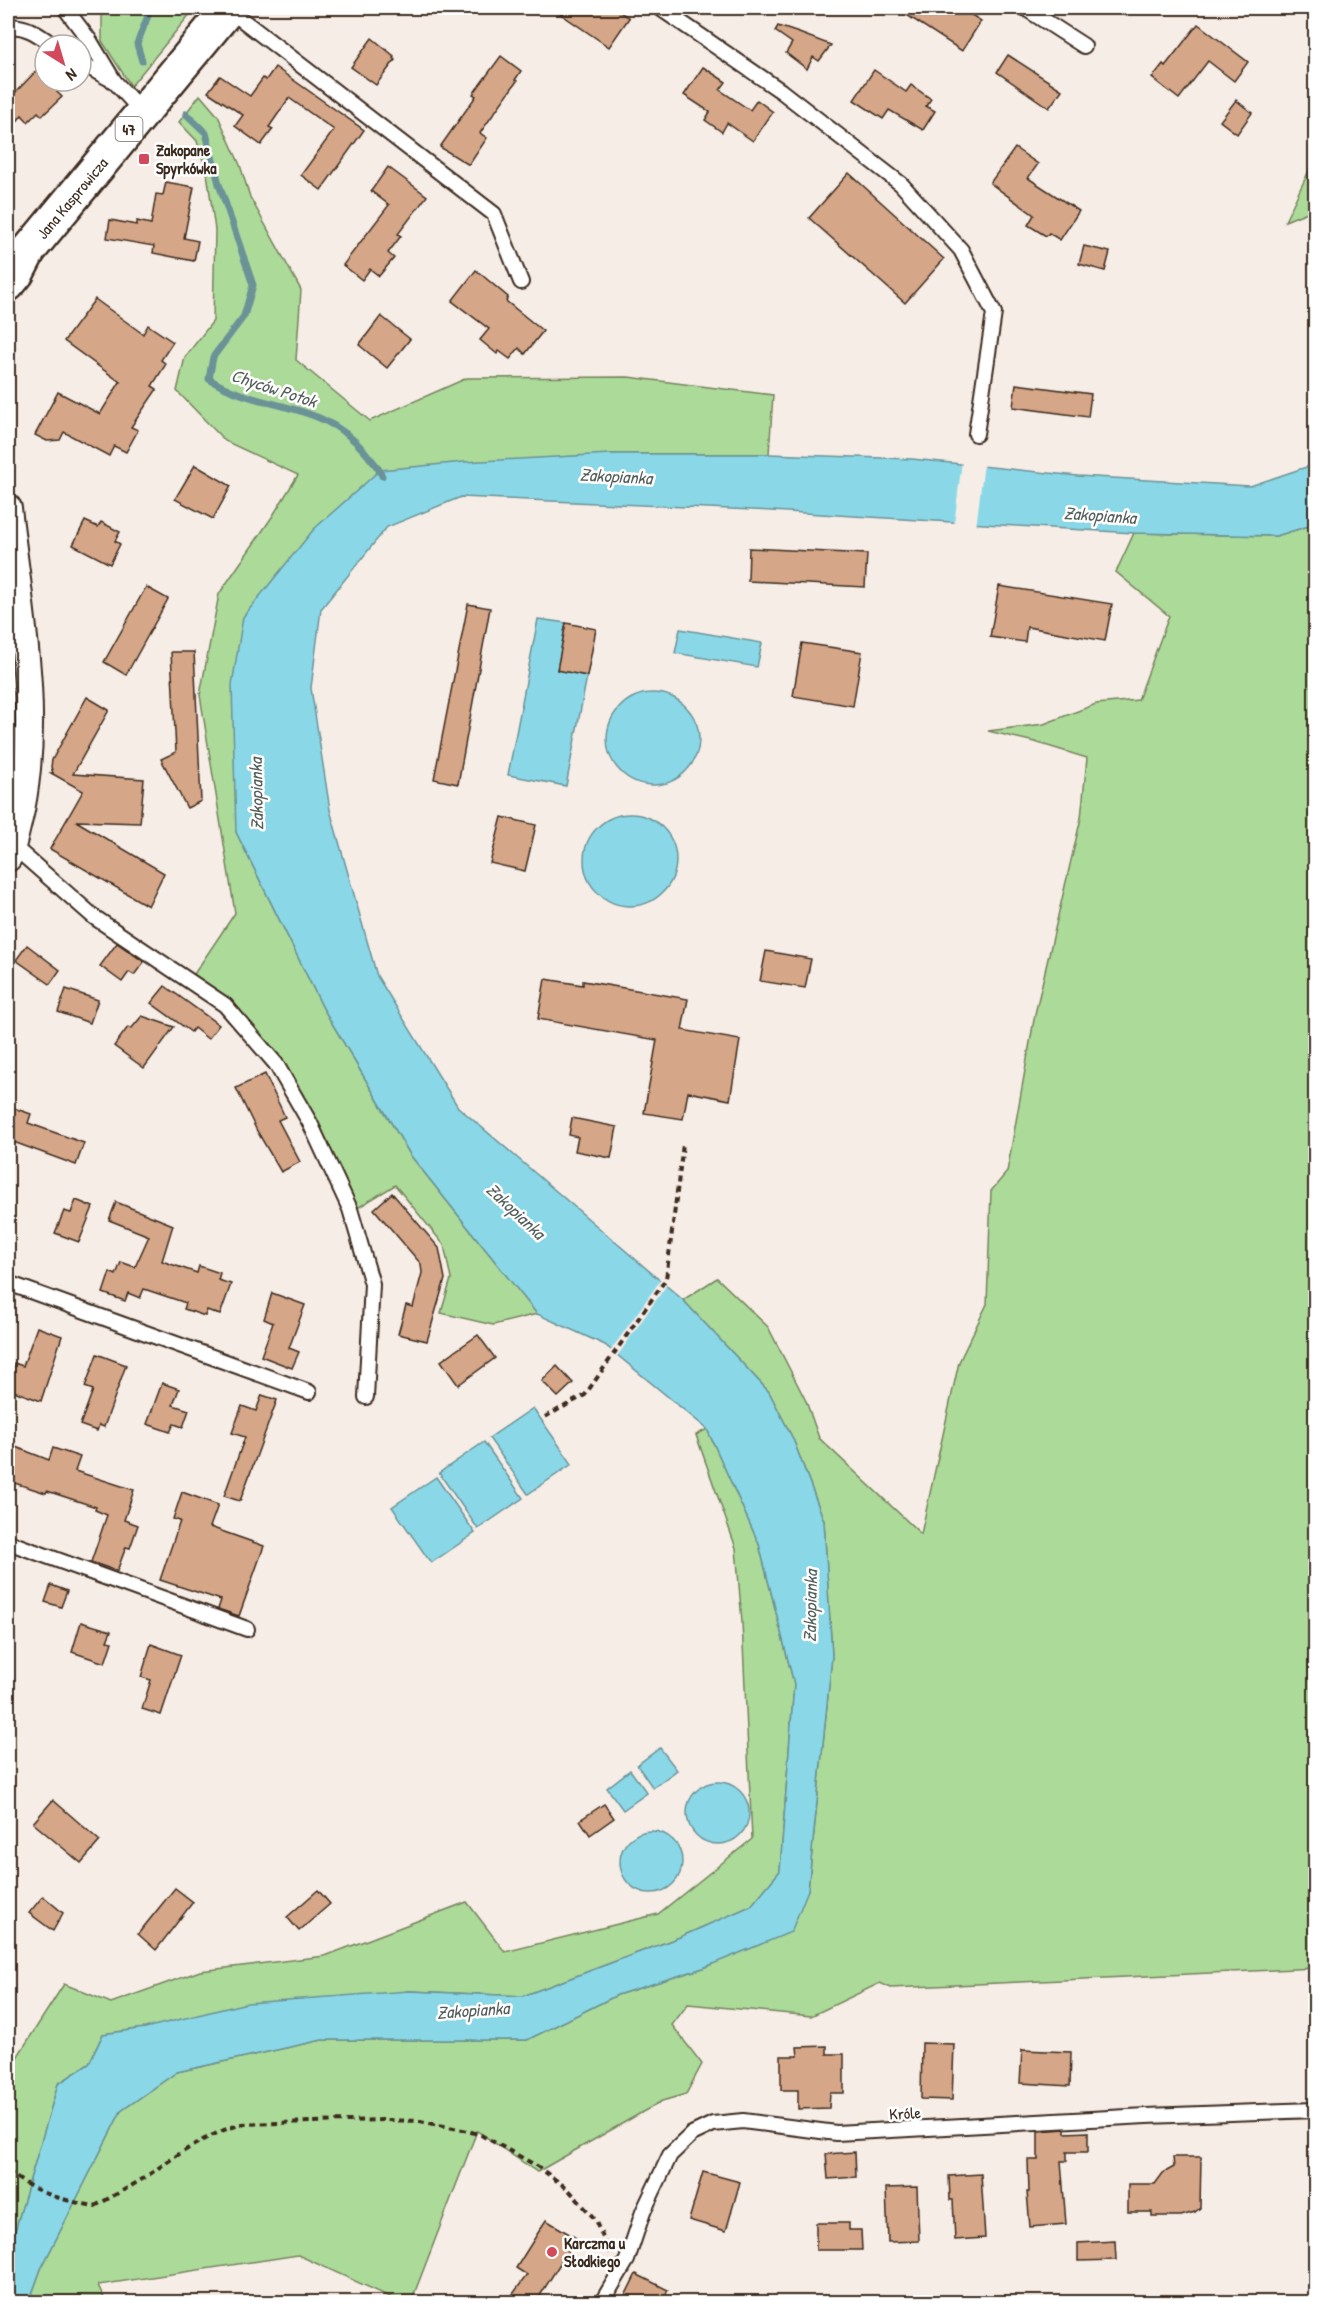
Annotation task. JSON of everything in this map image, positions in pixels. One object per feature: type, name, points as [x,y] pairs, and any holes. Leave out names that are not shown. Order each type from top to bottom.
[{"type":"main road","name":"Jana Kasprowicza","points":[[18,255],[142,113],[229,8]]},
{"type":"main road","name":"47","points":[[8,284],[17,273],[18,255]]},
{"type":"street","points":[[8,508],[25,653],[30,727],[27,780],[10,852]]},
{"type":"lane","points":[[65,8],[90,41],[114,81],[142,113]]},
{"type":"lane","points":[[229,8],[494,214],[521,282]]},
{"type":"lane","points":[[660,8],[781,92],[901,184],[961,250],[994,313],[976,434]]},
{"type":"lane","points":[[1025,8],[1084,46]]},
{"type":"lane","points":[[8,27],[16,25],[35,33]]},
{"type":"lane","points":[[93,70],[114,81]]},
{"type":"lane","points":[[10,852],[94,917],[225,1005],[276,1064],[310,1123],[350,1209],[372,1284],[366,1397]]},
{"type":"lane","points":[[8,1283],[309,1392]]},
{"type":"lane","points":[[8,1542],[248,1629]]},
{"type":"lane","name":"Króle","points":[[602,2302],[627,2260],[643,2212],[670,2155],[692,2134],[713,2124],[743,2121],[836,2133],[1146,2116],[1316,2110]]},
{"type":"path","points":[[545,1417],[585,1395],[666,1279],[683,1144]]},
{"type":"path","points":[[8,2171],[24,2184],[70,2202],[95,2206],[143,2178],[192,2144],[223,2129],[242,2124],[420,2121],[481,2135],[555,2178],[594,2218],[621,2272]]},
{"type":"green space","points":[[113,8],[195,8],[131,86],[102,41],[102,11]]},
{"type":"green space","points":[[200,95],[218,116],[240,165],[250,197],[301,290],[296,360],[370,421],[467,378],[628,377],[773,395],[769,454],[610,454],[314,529],[236,832],[323,1008],[411,1156],[537,1314],[493,1325],[441,1313],[451,1279],[444,1245],[395,1185],[356,1209],[300,1091],[238,1010],[192,977],[235,913],[200,695],[219,594],[298,475],[225,441],[177,391],[185,357],[213,321],[215,230],[207,173],[197,141],[179,122]]},
{"type":"green space","points":[[1315,158],[1315,209],[1285,221]]},
{"type":"green space","points":[[1315,524],[1315,1968],[891,1988],[880,1983],[811,2016],[688,2004],[672,2025],[702,2064],[686,2094],[662,2101],[537,2172],[477,2131],[411,2302],[401,2302],[298,2255],[98,2285],[106,2302],[29,2302],[41,2269],[121,2111],[177,2072],[322,2040],[527,2040],[617,1995],[703,1968],[808,1890],[832,1656],[824,1521],[793,1439],[769,1392],[683,1300],[717,1278],[768,1327],[806,1401],[819,1438],[921,1534],[959,1362],[987,1304],[991,1191],[1007,1172],[1035,1014],[1081,818],[1087,758],[988,731],[1044,724],[1096,704],[1138,700],[1169,616],[1116,572],[1134,533],[1276,536]]},
{"type":"green space","points":[[707,1429],[759,1544],[794,1684],[780,1871],[751,1906],[680,1937],[523,1996],[409,1991],[103,2034],[89,2064],[58,2084],[8,2255],[8,2197],[12,2186],[8,2182],[8,2067],[16,2059],[64,1984],[111,2003],[200,1971],[325,1956],[467,1902],[505,1952],[658,1914],[752,1839],[742,1622],[736,1548],[696,1435]]},
{"type":"water","name":"Zakopianka","points":[[610,454],[769,454],[912,459],[1078,476],[1250,486],[1315,464],[1315,524],[1276,536],[1134,533],[753,510],[461,497],[387,527],[321,609],[311,688],[330,810],[377,976],[458,1107],[683,1300],[769,1392],[793,1439],[824,1521],[832,1656],[808,1890],[791,1932],[703,1968],[617,1995],[527,2040],[322,2040],[177,2072],[121,2111],[41,2269],[29,2302],[8,2302],[8,2255],[58,2084],[89,2064],[103,2034],[145,2028],[247,2003],[409,1991],[523,1996],[680,1937],[751,1906],[780,1871],[794,1684],[759,1544],[707,1429],[605,1345],[537,1314],[411,1156],[323,1008],[236,832],[232,685],[243,617],[314,529],[380,470],[464,462]]},
{"type":"water","points":[[538,619],[566,623],[557,670],[587,676],[566,786],[508,775]]},
{"type":"water","points":[[680,629],[762,643],[757,667],[675,653]]},
{"type":"water","points":[[653,693],[671,696],[686,706],[696,721],[699,739],[696,757],[686,772],[671,782],[653,785],[635,782],[620,772],[610,757],[607,739],[610,721],[620,706],[635,696]]},
{"type":"water","points":[[630,814],[648,817],[663,827],[673,842],[676,860],[673,878],[663,893],[648,903],[630,906],[612,903],[597,893],[587,878],[584,860],[587,842],[597,827],[612,817]]},
{"type":"water","points":[[533,1408],[572,1464],[528,1494],[489,1438]]},
{"type":"water","points":[[484,1442],[523,1498],[478,1529],[439,1473]]},
{"type":"water","points":[[436,1477],[475,1533],[431,1563],[392,1507]]},
{"type":"water","points":[[660,1748],[677,1770],[653,1788],[637,1765]]},
{"type":"water","points":[[630,1770],[647,1793],[623,1810],[607,1788]]},
{"type":"water","points":[[718,1782],[730,1784],[740,1791],[747,1801],[749,1813],[747,1825],[740,1835],[730,1842],[718,1844],[706,1842],[696,1835],[689,1825],[687,1813],[689,1801],[696,1791],[706,1784]]},
{"type":"water","points":[[651,1831],[663,1833],[673,1840],[680,1850],[682,1862],[680,1874],[673,1884],[663,1891],[651,1893],[639,1891],[629,1884],[622,1874],[620,1862],[622,1850],[629,1840],[639,1833]]},
{"type":"pier","points":[[962,461],[984,463],[976,527],[954,525]]},
{"type":"pier","points":[[662,1278],[668,1283],[616,1358],[609,1353]]},
{"type":"building","points":[[552,8],[614,8],[629,18],[609,47]]},
{"type":"building","points":[[896,8],[961,8],[981,21],[962,51]]},
{"type":"building","points":[[1198,24],[1248,62],[1234,81],[1208,61],[1179,99],[1152,78],[1163,64],[1165,66]]},
{"type":"building","points":[[778,26],[831,45],[819,61],[813,57],[807,69],[786,53],[792,43],[775,31]]},
{"type":"building","points":[[372,38],[394,56],[395,60],[376,85],[351,67]]},
{"type":"building","points":[[1008,55],[1062,90],[1049,108],[997,72]]},
{"type":"building","points":[[501,56],[521,71],[515,80],[517,81],[480,133],[487,138],[469,165],[440,147],[476,96],[473,94]]},
{"type":"building","points":[[275,67],[364,130],[321,190],[301,175],[334,130],[289,98],[269,127],[273,129],[261,145],[235,126],[243,115],[208,92],[220,76],[250,96],[263,78],[266,80]]},
{"type":"building","points":[[703,67],[726,82],[720,90],[750,110],[757,100],[773,112],[753,141],[727,123],[722,132],[705,120],[710,112],[684,95]]},
{"type":"building","points":[[874,70],[906,92],[911,85],[931,99],[926,106],[935,111],[923,130],[889,110],[883,119],[854,100]]},
{"type":"building","points":[[33,74],[33,93],[58,93],[62,97],[42,116],[38,112],[28,122],[22,115],[8,133],[8,100]]},
{"type":"building","points":[[1236,100],[1252,113],[1237,134],[1220,121]]},
{"type":"building","points":[[1015,148],[1038,164],[1028,178],[1079,211],[1060,240],[1049,233],[1046,236],[1028,225],[1034,215],[990,183]]},
{"type":"building","points":[[388,167],[427,196],[398,234],[401,236],[388,253],[394,258],[379,276],[370,269],[362,280],[343,265],[389,205],[371,191]]},
{"type":"building","points":[[849,173],[944,259],[905,303],[809,218]]},
{"type":"building","points":[[166,182],[194,187],[184,238],[198,241],[194,261],[153,253],[154,246],[107,238],[110,220],[137,225],[137,221],[151,224],[156,194],[163,195]]},
{"type":"building","points":[[1084,246],[1110,252],[1105,271],[1079,264]]},
{"type":"building","points":[[476,270],[508,297],[506,301],[543,331],[525,354],[519,348],[510,359],[499,351],[497,354],[480,340],[489,329],[452,301]]},
{"type":"building","points":[[95,299],[143,334],[148,325],[173,342],[161,360],[166,364],[152,386],[157,389],[131,427],[138,430],[126,452],[114,446],[109,456],[64,432],[60,440],[47,441],[35,435],[58,392],[100,414],[120,382],[64,341]]},
{"type":"building","points":[[381,316],[410,339],[387,368],[359,345]]},
{"type":"building","points":[[1016,384],[1091,394],[1088,417],[1013,407]]},
{"type":"building","points":[[195,465],[231,486],[213,519],[175,499]]},
{"type":"building","points":[[85,521],[98,527],[101,522],[120,532],[115,541],[120,544],[110,564],[73,545]]},
{"type":"building","points":[[749,548],[867,554],[865,587],[748,581]]},
{"type":"building","points":[[999,586],[1112,604],[1105,641],[1027,627],[1025,642],[990,637]]},
{"type":"building","points":[[146,587],[168,599],[126,675],[104,662]]},
{"type":"building","points":[[468,604],[490,608],[458,784],[434,779]]},
{"type":"building","points":[[566,623],[596,629],[587,676],[557,670]]},
{"type":"building","points":[[802,643],[862,652],[853,706],[793,696]]},
{"type":"building","points":[[171,652],[194,652],[201,801],[187,808],[161,759],[176,752]]},
{"type":"building","points":[[87,697],[109,710],[73,774],[144,779],[140,823],[76,821],[164,873],[148,906],[50,849],[83,791],[51,773],[53,773],[52,760]]},
{"type":"building","points":[[502,817],[536,825],[525,871],[490,863]]},
{"type":"building","points":[[117,943],[144,962],[134,975],[129,972],[122,982],[100,966]]},
{"type":"building","points":[[27,945],[60,970],[50,984],[16,960]]},
{"type":"building","points":[[766,951],[811,959],[805,988],[760,981]]},
{"type":"building","points":[[545,979],[583,985],[583,981],[688,999],[682,1030],[740,1040],[730,1100],[688,1092],[683,1119],[644,1113],[657,1040],[538,1019]]},
{"type":"building","points":[[165,986],[219,1025],[208,1039],[194,1028],[191,1032],[151,1003]]},
{"type":"building","points":[[66,989],[98,1000],[90,1023],[58,1012]]},
{"type":"building","points":[[142,1016],[174,1027],[144,1068],[114,1046],[128,1027],[131,1029]]},
{"type":"building","points":[[265,1074],[285,1117],[278,1120],[300,1162],[281,1172],[236,1088]]},
{"type":"building","points":[[8,1106],[31,1114],[28,1123],[84,1143],[76,1165],[8,1140]]},
{"type":"building","points":[[572,1118],[617,1127],[611,1158],[575,1151],[578,1137],[569,1135]]},
{"type":"building","points":[[392,1193],[439,1248],[445,1279],[427,1341],[398,1334],[406,1305],[413,1307],[422,1273],[421,1264],[374,1209]]},
{"type":"building","points":[[76,1200],[93,1207],[79,1242],[55,1233],[64,1211],[71,1213]]},
{"type":"building","points":[[116,1202],[173,1225],[162,1261],[197,1273],[199,1266],[220,1273],[218,1280],[231,1284],[220,1315],[207,1310],[205,1316],[184,1309],[186,1303],[144,1289],[140,1298],[128,1293],[125,1301],[103,1293],[110,1272],[116,1275],[121,1262],[135,1267],[149,1236],[109,1220]]},
{"type":"building","points":[[272,1293],[305,1305],[289,1348],[299,1352],[292,1368],[261,1356],[273,1323],[264,1319]]},
{"type":"building","points":[[37,1327],[62,1336],[41,1401],[8,1389],[8,1380],[14,1363],[23,1366]]},
{"type":"building","points":[[478,1335],[495,1358],[458,1385],[441,1361]]},
{"type":"building","points":[[97,1354],[126,1365],[104,1427],[99,1425],[97,1431],[80,1425],[93,1390],[85,1387]]},
{"type":"building","points":[[557,1366],[573,1383],[558,1397],[542,1381]]},
{"type":"building","points":[[162,1383],[179,1389],[173,1405],[189,1410],[183,1427],[174,1424],[170,1432],[147,1424]]},
{"type":"building","points":[[262,1395],[277,1400],[240,1501],[224,1496],[245,1437],[232,1433],[242,1406],[256,1411]]},
{"type":"building","points":[[8,1444],[49,1460],[53,1448],[80,1457],[75,1471],[134,1490],[124,1520],[138,1525],[130,1548],[126,1547],[117,1571],[91,1562],[107,1515],[95,1510],[96,1507],[8,1481]]},
{"type":"building","points":[[182,1492],[218,1505],[210,1527],[264,1546],[239,1616],[218,1609],[221,1600],[160,1580],[180,1521],[173,1519]]},
{"type":"building","points":[[51,1585],[67,1591],[61,1607],[45,1602]]},
{"type":"building","points":[[81,1622],[111,1631],[107,1641],[112,1642],[105,1663],[72,1652]]},
{"type":"building","points":[[151,1644],[181,1655],[161,1715],[142,1709],[151,1680],[141,1677]]},
{"type":"building","points":[[53,1800],[100,1841],[81,1863],[33,1823]]},
{"type":"building","points":[[604,1804],[614,1818],[590,1835],[580,1820]]},
{"type":"building","points":[[175,1888],[193,1902],[156,1950],[138,1934]]},
{"type":"building","points":[[318,1890],[330,1904],[299,1931],[287,1917]]},
{"type":"building","points":[[43,1896],[63,1913],[53,1931],[29,1913]]},
{"type":"building","points":[[922,2043],[954,2044],[952,2100],[921,2099]]},
{"type":"building","points":[[827,2046],[827,2054],[844,2054],[844,2093],[830,2093],[829,2108],[798,2109],[798,2090],[781,2090],[781,2056],[798,2056],[797,2047]]},
{"type":"building","points":[[1022,2050],[1071,2052],[1070,2086],[1020,2083]]},
{"type":"building","points":[[1065,2129],[1065,2133],[1088,2132],[1088,2152],[1067,2152],[1067,2161],[1061,2161],[1066,2224],[1030,2227],[1027,2192],[1029,2192],[1028,2160],[1038,2160],[1038,2131]]},
{"type":"building","points":[[855,2152],[856,2177],[828,2179],[826,2154]]},
{"type":"building","points":[[1173,2157],[1201,2157],[1200,2208],[1181,2216],[1152,2216],[1152,2212],[1128,2212],[1128,2184],[1155,2184],[1163,2173],[1174,2167]]},
{"type":"building","points":[[703,2172],[740,2182],[726,2231],[689,2220]]},
{"type":"building","points":[[981,2174],[985,2238],[955,2240],[949,2176]]},
{"type":"building","points":[[917,2187],[919,2241],[888,2242],[886,2188]]},
{"type":"building","points":[[546,2220],[576,2238],[536,2302],[507,2302],[527,2275],[516,2268]]},
{"type":"building","points":[[816,2223],[849,2223],[849,2230],[861,2230],[862,2250],[816,2250]]},
{"type":"building","points":[[1115,2241],[1116,2260],[1078,2261],[1078,2243]]},
{"type":"building","points":[[636,2274],[668,2290],[662,2302],[622,2302]]},
{"type":"waterway","name":"Chyców Potok","points":[[142,61],[137,44],[151,8]]},
{"type":"waterway","name":"Chyców Potok","points":[[186,114],[206,133],[219,184],[253,285],[244,316],[213,357],[209,379],[249,397],[290,408],[330,423],[349,436],[366,453],[382,476]]},
{"type":"place","name":"Zakopane Spyrkówka","points":[[144,159]]},
{"type":"place","name":"Karczma u Słodkiego","points":[[552,2252]]}]
